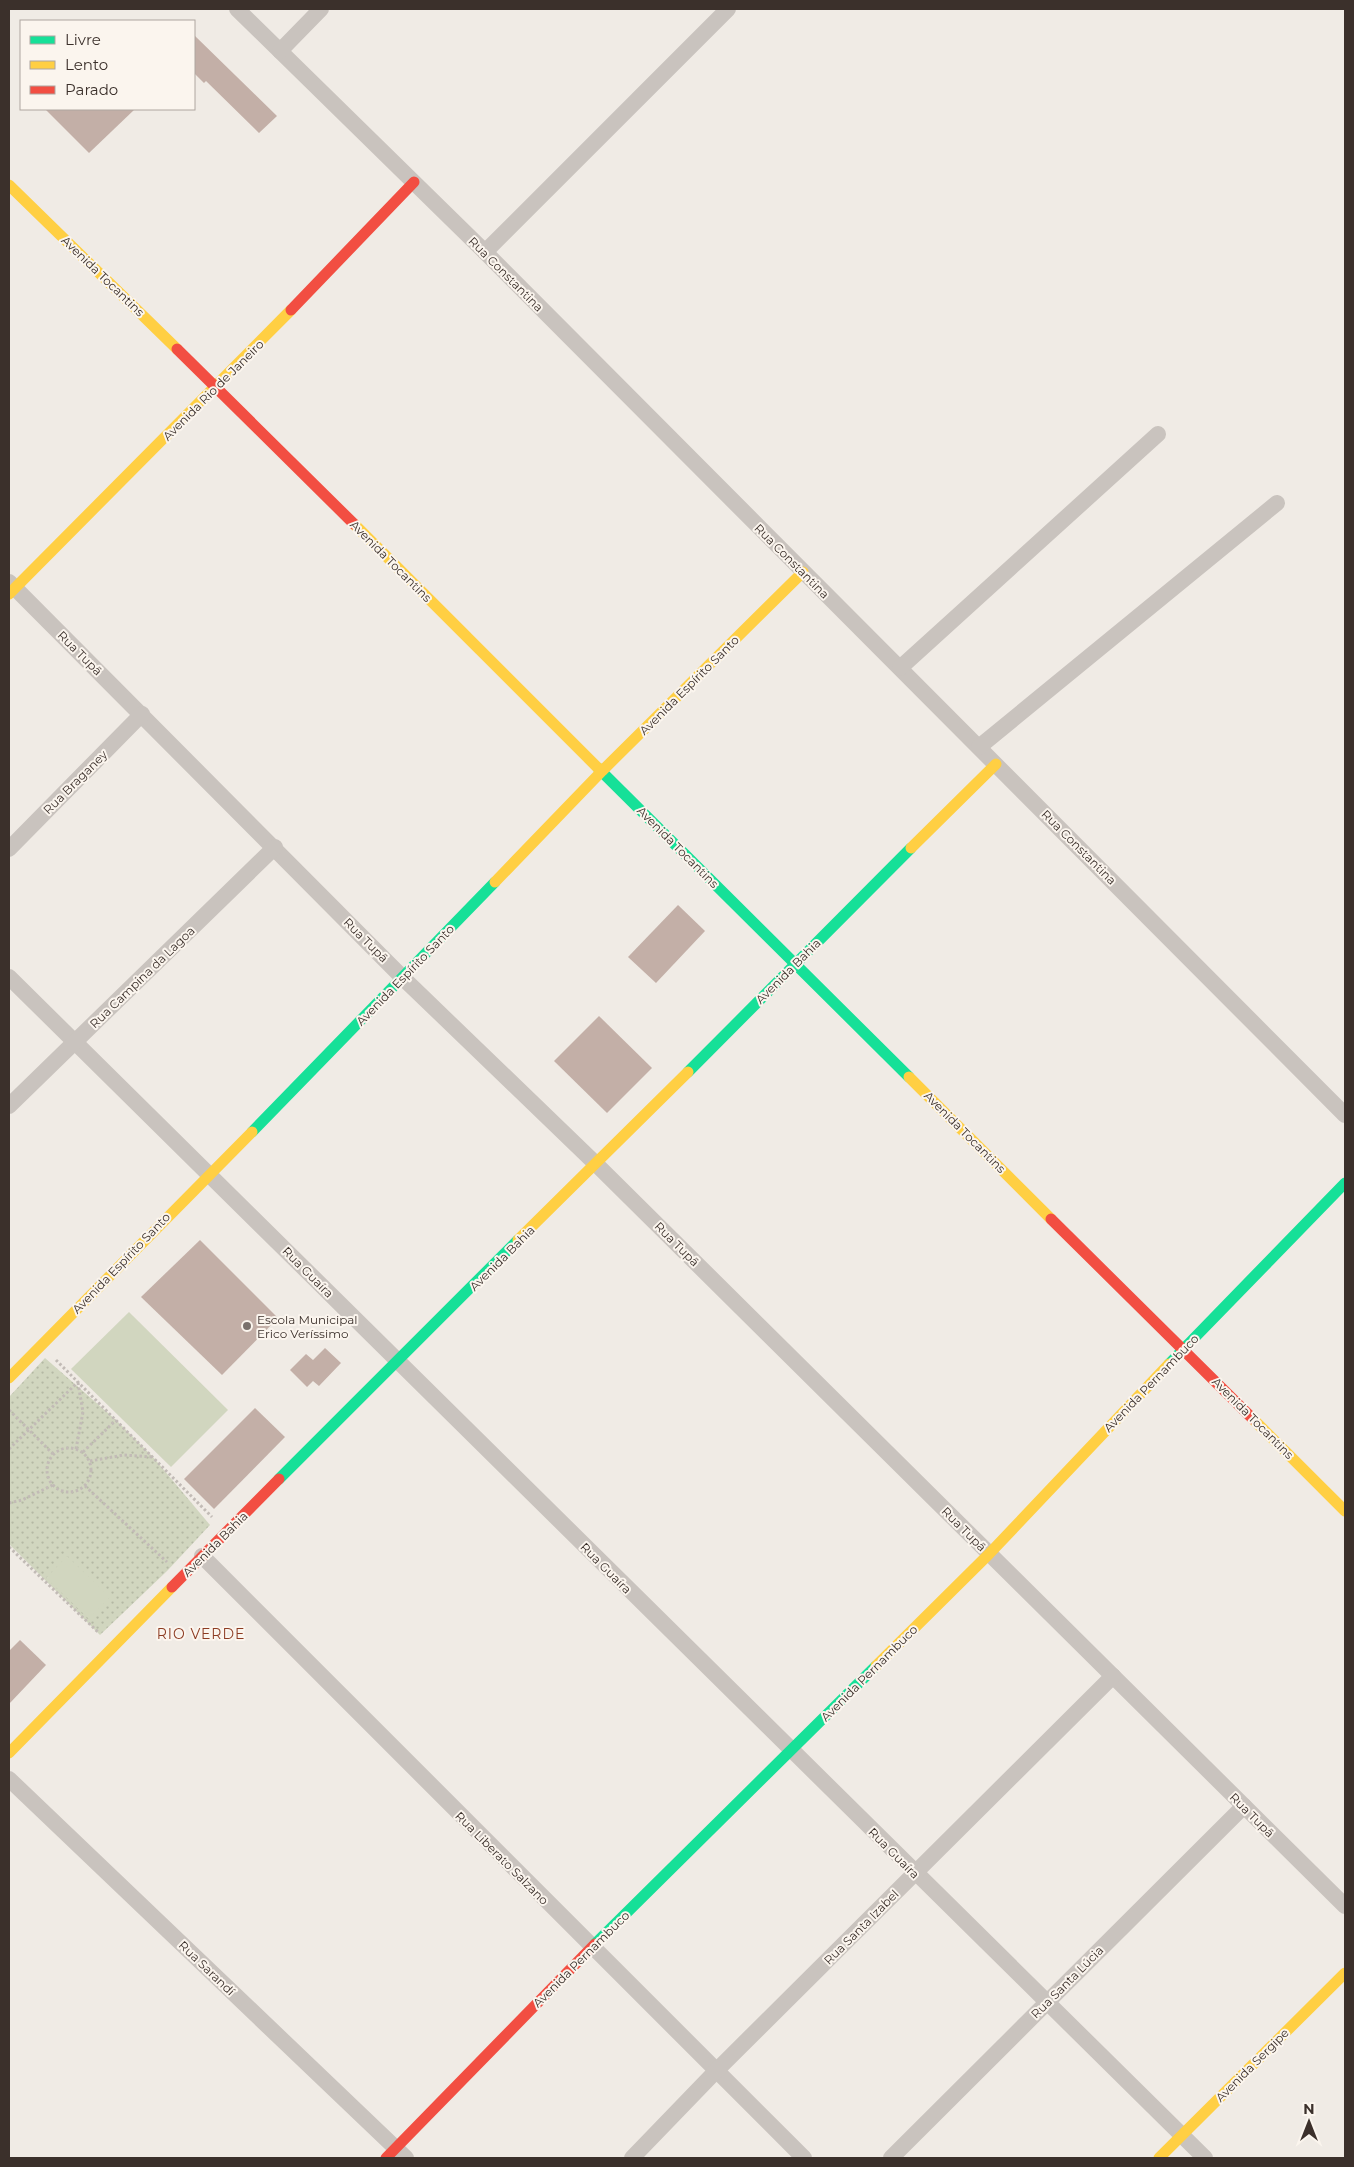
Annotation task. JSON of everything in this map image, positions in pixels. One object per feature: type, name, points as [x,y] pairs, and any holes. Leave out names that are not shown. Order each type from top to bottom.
[{"type":"street","name":"Rua Constantina","points":[[237,9],[485,252],[1345,1116]]},
{"type":"street","points":[[280,51],[321,9]]},
{"type":"street","points":[[485,252],[728,9]]},
{"type":"street","name":"Avenida Rio de Janeiro","points":[[11,588],[216,387],[414,182]]},
{"type":"street","name":"Avenida Tocantins","points":[[9,185],[216,387],[795,964],[1184,1348],[1345,1511]]},
{"type":"street","points":[[900,668],[1158,434]]},
{"type":"street","points":[[979,747],[1278,503]]},
{"type":"street","name":"Avenida Espírito Santo","points":[[10,1373],[42,1345],[208,1174],[403,978],[602,771],[803,572]]},
{"type":"street","name":"Rua Tupã","points":[[11,588],[142,714],[403,978],[597,1165],[1345,1906]]},
{"type":"street","name":"Rua Braganey","points":[[9,849],[142,714]]},
{"type":"street","name":"Avenida Bahia","points":[[9,1753],[180,1578],[597,1165],[996,764]]},
{"type":"street","name":"Rua Campina da Lagoa","points":[[9,1106],[275,847]]},
{"type":"street","name":"Rua Guaíra","points":[[9,977],[1046,2004],[1205,2158]]},
{"type":"street","name":"Avenida Pernambuco","points":[[396,2155],[592,1948],[989,1554],[1184,1348],[1345,1183]]},
{"type":"street","name":"Rua Liberato Salzano","points":[[202,1556],[804,2158]]},
{"type":"street","name":"Rua Santa Izabel","points":[[632,2158],[716,2071],[1113,1676]]},
{"type":"street","name":"Rua Sarandí","points":[[9,1779],[396,2155]]},
{"type":"street","name":"Rua Santa Lúcia","points":[[890,2158],[1244,1806]]},
{"type":"street","name":"Avenida Sergipe","points":[[1159,2158],[1345,1973]]},
{"type":"path","points":[[42,1345],[226,1532]]},
{"type":"path","points":[[9,1449],[78,1382]]},
{"type":"path","points":[[76,1449],[83,1412],[78,1382]]},
{"type":"path","points":[[9,1410],[53,1454]]},
{"type":"path","points":[[83,1452],[116,1420]]},
{"type":"path","points":[[64,1448],[83,1452],[90,1461],[92,1474],[85,1486],[79,1490],[65,1492],[53,1485],[49,1480],[47,1466],[53,1454],[64,1448]]},
{"type":"path","points":[[90,1461],[124,1455],[153,1457]]},
{"type":"path","points":[[9,1503],[22,1500],[53,1485]]},
{"type":"path","points":[[85,1486],[172,1568],[180,1578]]},
{"type":"path","points":[[9,1547],[114,1647]]},
{"type":"green space","points":[[129,1312],[228,1410],[171,1467],[71,1369]]},
{"type":"green space","points":[[45,1358],[116,1420],[153,1457],[210,1525],[167,1571],[100,1635],[9,1544],[9,1397]]},
{"type":"green space","points":[[67,1556],[110,1597],[89,1619],[46,1578]]},
{"type":"building","points":[[195,36],[277,116],[259,133],[206,81],[204,83],[195,74]]},
{"type":"building","points":[[46,110],[134,110],[89,153]]},
{"type":"building","points":[[678,905],[705,931],[656,983],[628,957]]},
{"type":"building","points":[[599,1016],[652,1068],[607,1113],[554,1061]]},
{"type":"building","points":[[200,1240],[278,1318],[222,1375],[141,1297]]},
{"type":"building","points":[[325,1348],[341,1363],[319,1386],[313,1381],[307,1387],[290,1370],[306,1354],[313,1360]]},
{"type":"building","points":[[255,1408],[285,1437],[214,1509],[184,1479]]},
{"type":"building","points":[[20,1640],[46,1665],[9,1704],[9,1651]]},
{"type":"traffic: fast","points":[[598,768],[909,1077]]},
{"type":"traffic: fast","points":[[688,1072],[911,848]]},
{"type":"traffic: fast","points":[[252,1132],[495,882]]},
{"type":"traffic: fast","points":[[1169,1364],[1345,1183]]},
{"type":"traffic: fast","points":[[279,1479],[518,1240]]},
{"type":"traffic: fast","points":[[595,1944],[876,1666]]},
{"type":"traffic: slow","points":[[9,185],[177,349]]},
{"type":"traffic: slow","points":[[9,594],[291,310]]},
{"type":"traffic: slow","points":[[354,524],[598,768]]},
{"type":"traffic: slow","points":[[495,882],[602,771],[803,572]]},
{"type":"traffic: slow","points":[[911,848],[996,764]]},
{"type":"traffic: slow","points":[[518,1240],[688,1072]]},
{"type":"traffic: slow","points":[[909,1077],[1051,1219]]},
{"type":"traffic: slow","points":[[9,1378],[252,1132]]},
{"type":"traffic: slow","points":[[876,1666],[989,1554],[1169,1364]]},
{"type":"traffic: slow","points":[[1253,1419],[1345,1511]]},
{"type":"traffic: slow","points":[[9,1753],[172,1587]]},
{"type":"traffic: slow","points":[[1159,2158],[1345,1973]]},
{"type":"traffic: jam","points":[[291,310],[414,182]]},
{"type":"traffic: jam","points":[[177,349],[354,524]]},
{"type":"traffic: jam","points":[[1051,1219],[1253,1419]]},
{"type":"traffic: jam","points":[[172,1587],[279,1479]]},
{"type":"traffic: jam","points":[[386,2158],[595,1944]]},
{"type":"place","name":"Escola Municipal Erico Veríssimo","points":[[247,1326]]},
{"type":"district","name":"RIO VERDE","points":[[201,1634]]}]
